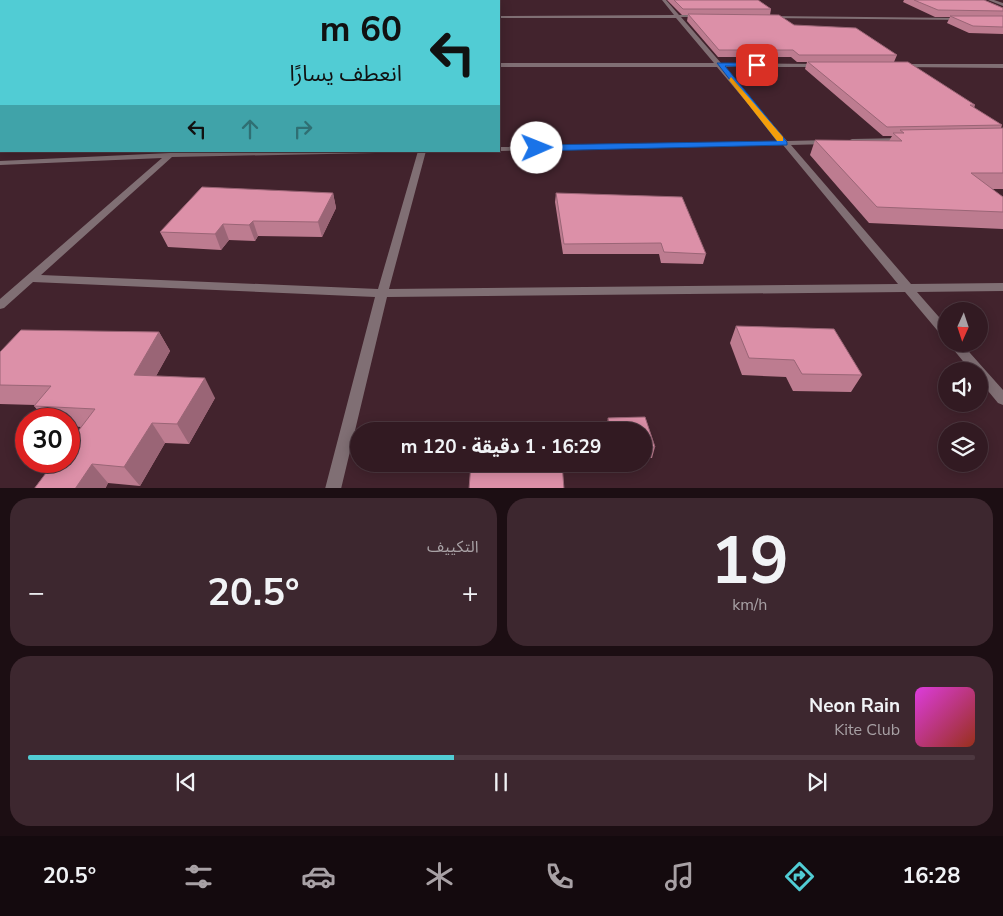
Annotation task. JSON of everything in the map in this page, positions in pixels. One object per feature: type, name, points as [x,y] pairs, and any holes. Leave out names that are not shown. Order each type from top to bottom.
[{"type":"street","points":[[664,0],[938,324]]},
{"type":"street","points":[[990,0],[1003,5]]},
{"type":"street","points":[[500,16],[707,16]]},
{"type":"street","points":[[766,17],[973,19]]},
{"type":"street","points":[[500,65],[827,65]]},
{"type":"street","points":[[895,66],[1003,66]]},
{"type":"street","points":[[844,141],[913,139]]},
{"type":"street","points":[[500,149],[834,142]]},
{"type":"street","points":[[0,163],[170,155],[324,152]]},
{"type":"street","points":[[333,488],[382,293],[422,152]]},
{"type":"street","points":[[0,305],[33,278],[170,155]]},
{"type":"street","points":[[33,278],[382,293],[1003,287]]},
{"type":"street","points":[[962,352],[1003,399]]},
{"type":"building","points":[[674,0],[758,0],[771,9],[683,9]]},
{"type":"building","points":[[914,0],[984,0],[1003,8],[1003,11],[938,10]]},
{"type":"building","points":[[688,14],[779,15],[794,25],[856,28],[897,55],[799,55],[793,50],[719,50]]},
{"type":"building","points":[[950,16],[1003,16],[1003,27],[973,26]]},
{"type":"building","points":[[808,62],[908,62],[975,105],[970,105],[1002,125],[887,127]]},
{"type":"building","points":[[1003,128],[1003,173],[971,173],[1003,197],[1003,212],[877,207],[815,140],[902,141],[893,133],[904,133],[900,130]]},
{"type":"building","points":[[202,187],[333,193],[318,222],[253,221],[249,225],[223,224],[215,234],[160,232]]},
{"type":"building","points":[[556,193],[682,197],[706,254],[664,252],[661,243],[564,244]]},
{"type":"building","points":[[736,326],[834,329],[862,375],[802,374],[794,360],[749,358]]},
{"type":"building","points":[[21,330],[159,332],[134,375],[205,378],[177,424],[152,423],[124,467],[92,464],[76,488],[35,488],[46,473],[80,473],[80,429],[95,409],[34,406],[51,386],[0,385],[0,352]]},
{"type":"building","points":[[645,417],[647,422],[609,422],[608,418]]},
{"type":"building","points":[[470,472],[563,472],[564,488],[469,488]]},
{"type":"slow traffic","points":[[731,79],[780,139]]},
{"type":"route","points":[[537,148],[784,143],[719,64],[757,65]]}]
